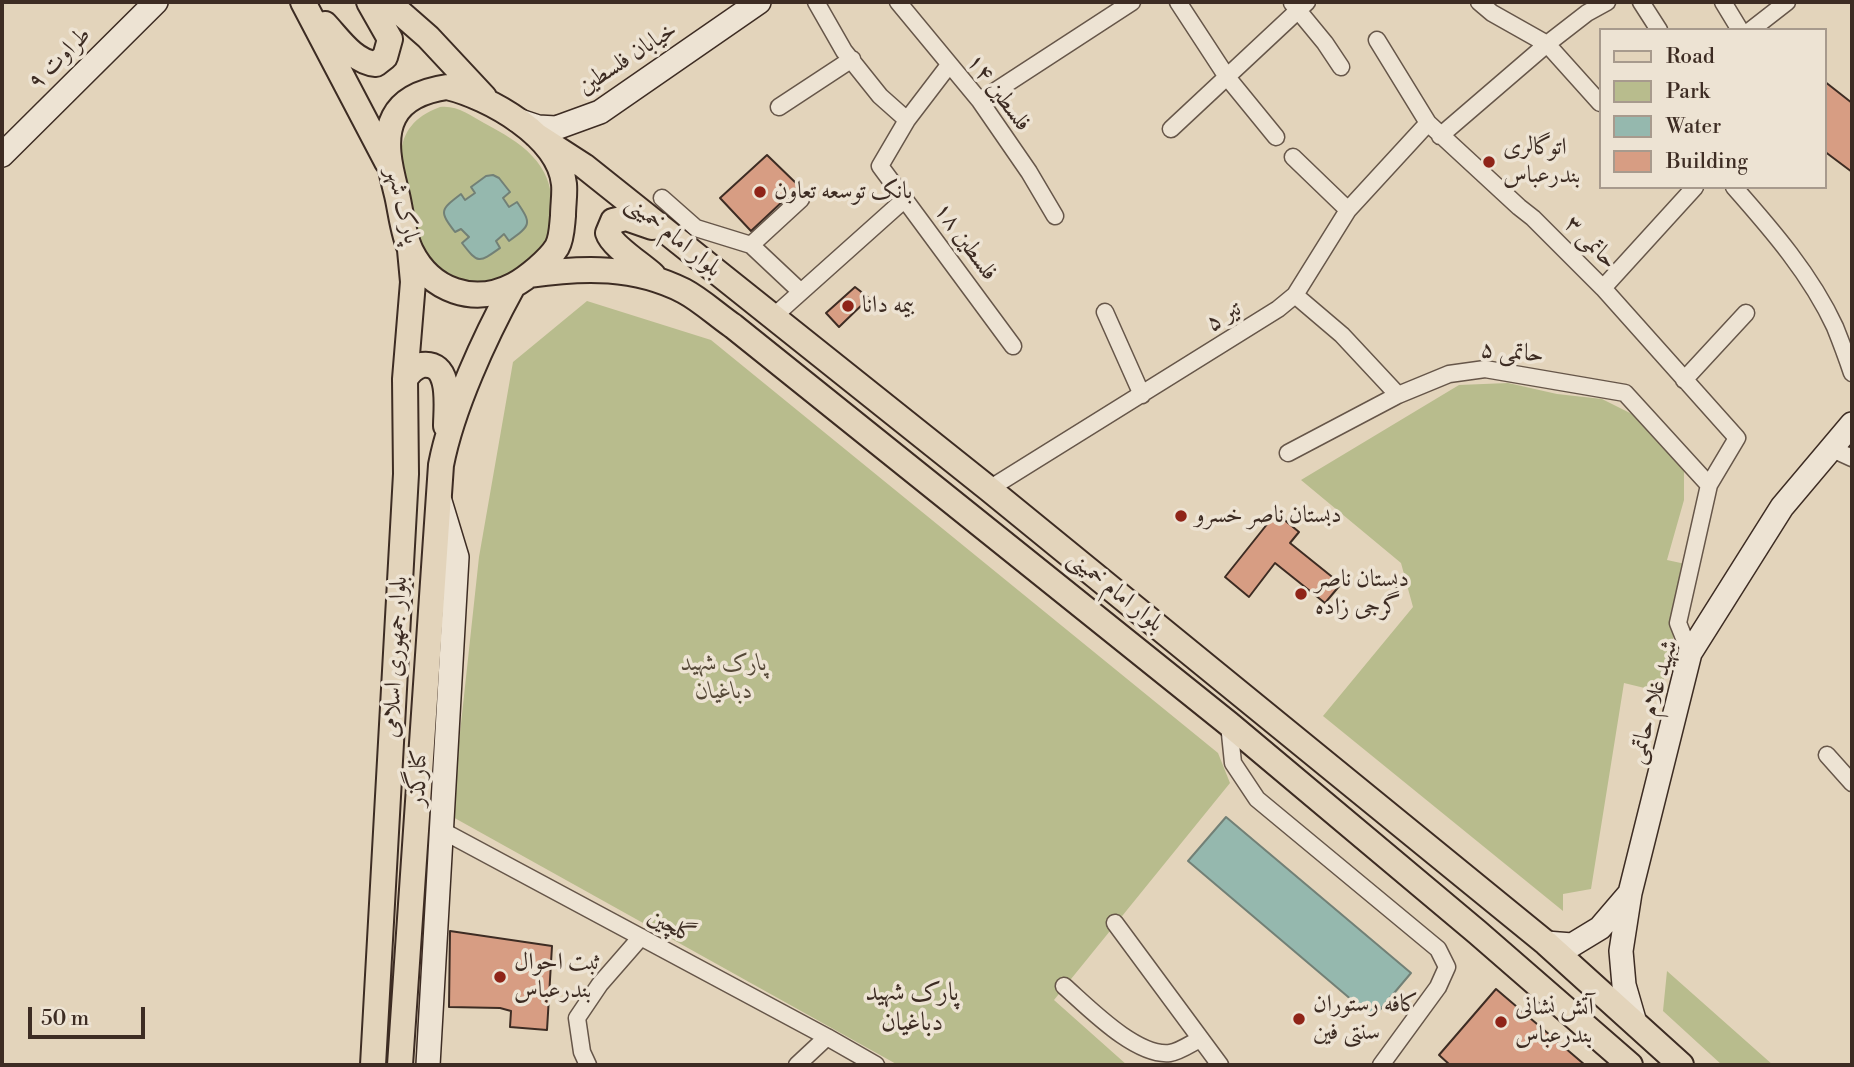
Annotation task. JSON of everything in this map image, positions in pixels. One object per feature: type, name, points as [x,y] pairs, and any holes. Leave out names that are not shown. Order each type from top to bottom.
[{"type":"main road","points":[[305,4],[357,58],[376,64],[386,57],[390,39],[369,2]]},
{"type":"main road","points":[[388,2],[428,37],[491,104]]},
{"type":"main road","points":[[305,4],[392,174]]},
{"type":"main road","name":"پارک شهر","points":[[447,87],[461,90],[491,104],[515,120],[546,132],[549,149],[564,182],[561,233],[557,247],[521,280],[487,294],[472,294],[447,289],[428,277],[410,250],[392,174],[388,144],[398,110],[416,96],[432,89],[447,87]]},
{"type":"main road","name":"بلوار امام خمینی","points":[[546,132],[584,166],[989,489],[1546,943],[1681,1065]]},
{"type":"main road","points":[[659,280],[633,256],[615,246],[608,233],[613,221],[621,218],[663,229]]},
{"type":"main road","name":"بلوار جمهوری اسلامی","points":[[373,1065],[407,474],[405,379],[413,282],[410,250]]},
{"type":"main road","name":"بلوار امام خمینی","points":[[521,280],[598,269],[624,270],[659,280],[686,292],[733,326],[1229,724],[1477,932],[1630,1065]]},
{"type":"main road","name":"بلوار جمهوری اسلامی","points":[[400,1065],[438,496],[446,440],[491,326],[521,280]]},
{"type":"main road","points":[[405,379],[413,370],[425,365],[435,367],[444,377],[446,440]]},
{"type":"street","name":"طراوت ۹","points":[[2,155],[156,2]]},
{"type":"street","name":"خیابان فلسطین","points":[[546,132],[600,112],[759,2]]},
{"type":"street","points":[[816,2],[844,51],[880,96],[906,120],[949,65]]},
{"type":"street","name":"فلسطین ۱۴","points":[[898,2],[980,101],[1029,172],[1055,216]]},
{"type":"street","points":[[980,101],[1132,2]]},
{"type":"street","points":[[1178,2],[1227,76],[1276,136]]},
{"type":"street","points":[[1479,2],[1492,13],[1547,44],[1598,101]]},
{"type":"street","points":[[1440,136],[1547,44],[1583,7],[1607,2]]},
{"type":"street","points":[[1641,2],[1658,28]]},
{"type":"street","points":[[1723,2],[1739,28]]},
{"type":"street","points":[[1754,28],[1787,2]]},
{"type":"street","points":[[1171,129],[1298,5],[1341,67]]},
{"type":"street","name":"حاتمی ۳","points":[[1377,40],[1428,123],[1534,218],[1603,288],[1737,438],[1709,485]]},
{"type":"street","points":[[779,107],[852,59]]},
{"type":"street","name":"فلسطین ۱۸","points":[[906,120],[880,166],[1013,346]]},
{"type":"street","name":"تیر ۵","points":[[989,489],[1268,316],[1295,295],[1348,211],[1428,123]]},
{"type":"street","points":[[1293,157],[1348,211]]},
{"type":"street","points":[[1603,288],[1693,189]]},
{"type":"street","points":[[1736,189],[1777,236],[1810,283],[1834,326],[1852,373]]},
{"type":"street","points":[[662,198],[696,228],[751,244],[801,292]]},
{"type":"street","points":[[751,244],[802,199]]},
{"type":"street","points":[[773,317],[905,199]]},
{"type":"street","points":[[1295,295],[1342,335],[1398,395]]},
{"type":"street","points":[[1105,312],[1142,395]]},
{"type":"street","points":[[1684,380],[1746,313]]},
{"type":"street","points":[[1834,326],[1852,339]]},
{"type":"street","name":"حاتمی ۵","points":[[1288,453],[1398,395],[1448,374],[1485,369],[1625,393],[1709,485]]},
{"type":"street","name":"شهید غلام حاتمی","points":[[1546,943],[1572,945],[1601,928],[1630,893],[1690,653],[1782,507],[1852,424]]},
{"type":"street","points":[[1830,448],[1852,458]]},
{"type":"street","points":[[1690,653],[1678,622],[1709,485]]},
{"type":"street","name":"کنارگذر","points":[[428,1065],[457,557],[438,496]]},
{"type":"street","points":[[1229,724],[1233,763],[1256,799],[1438,949],[1447,967],[1438,987],[1381,1065]]},
{"type":"street","points":[[1827,755],[1852,783]]},
{"type":"street","name":"گلچین","points":[[443,831],[876,1065]]},
{"type":"street","points":[[1630,893],[1621,950],[1624,985],[1635,1023]]},
{"type":"street","points":[[1115,923],[1220,1065]]},
{"type":"street","points":[[588,1065],[582,1052],[577,1018],[600,984],[641,937]]},
{"type":"street","points":[[1064,986],[1111,1027],[1142,1048],[1171,1053],[1200,1039]]},
{"type":"street","points":[[797,1065],[827,1037]]},
{"type":"green space","points":[[440,107],[463,111],[510,138],[532,156],[547,179],[552,209],[545,240],[530,261],[502,277],[486,281],[454,278],[429,260],[421,244],[404,182],[401,152],[404,138],[411,126]]},
{"type":"green space","name":"پارک شهید دباغیان","points":[[587,301],[711,340],[1218,753],[1230,783],[1054,1000],[1127,1065],[898,1065],[451,816],[479,557],[513,362]]},
{"type":"green space","points":[[1508,383],[1557,394],[1602,399],[1636,416],[1684,470],[1684,500],[1667,560],[1690,565],[1661,692],[1624,683],[1591,889],[1563,894],[1563,911],[1323,716],[1413,607],[1401,563],[1301,480],[1459,385]]},
{"type":"green space","points":[[1667,971],[1773,1065],[1722,1065],[1663,1011]]},
{"type":"water","points":[[486,176],[499,178],[510,192],[503,198],[509,207],[517,202],[527,224],[509,241],[504,234],[496,241],[500,248],[479,259],[462,243],[469,237],[461,229],[455,232],[444,211],[461,194],[465,200],[475,193],[471,187]]},
{"type":"water","points":[[1226,817],[1411,973],[1373,1018],[1188,861]]},
{"type":"building","points":[[1826,83],[1852,103],[1852,172],[1826,152]]},
{"type":"building","name":"بانک توسعه تعاون","points":[[767,155],[799,186],[751,231],[720,198]]},
{"type":"building","name":"بیمه دانا","points":[[855,287],[869,298],[839,327],[826,313]]},
{"type":"building","points":[[1276,513],[1299,532],[1290,543],[1341,584],[1325,603],[1275,563],[1249,597],[1225,577]]},
{"type":"building","name":"ثبت احوال بندرعباس","points":[[450,931],[552,946],[547,1030],[510,1027],[511,1011],[500,1008],[449,1007]]},
{"type":"building","name":"آتش نشانی بندرعباس","points":[[1496,989],[1585,1065],[1450,1065],[1439,1055]]},
{"type":"place","name":"اتوگالری بندرعباس","points":[[1489,162]]},
{"type":"place","name":"بانک توسعه تعاون","points":[[760,192]]},
{"type":"place","name":"بیمه دانا","points":[[848,306]]},
{"type":"place","name":"دبستان ناصر خسرو","points":[[1181,516]]},
{"type":"place","name":"دبستان ناصر گرجی زاده","points":[[1301,594]]},
{"type":"place","name":"ثبت احوال بندرعباس","points":[[500,977]]},
{"type":"place","name":"کافه رستوران سنتی فین","points":[[1299,1019]]},
{"type":"place","name":"آتش نشانی بندرعباس","points":[[1501,1022]]},
{"type":"district","name":"پارک شهید دباغیان","points":[[912,1009]]}]
